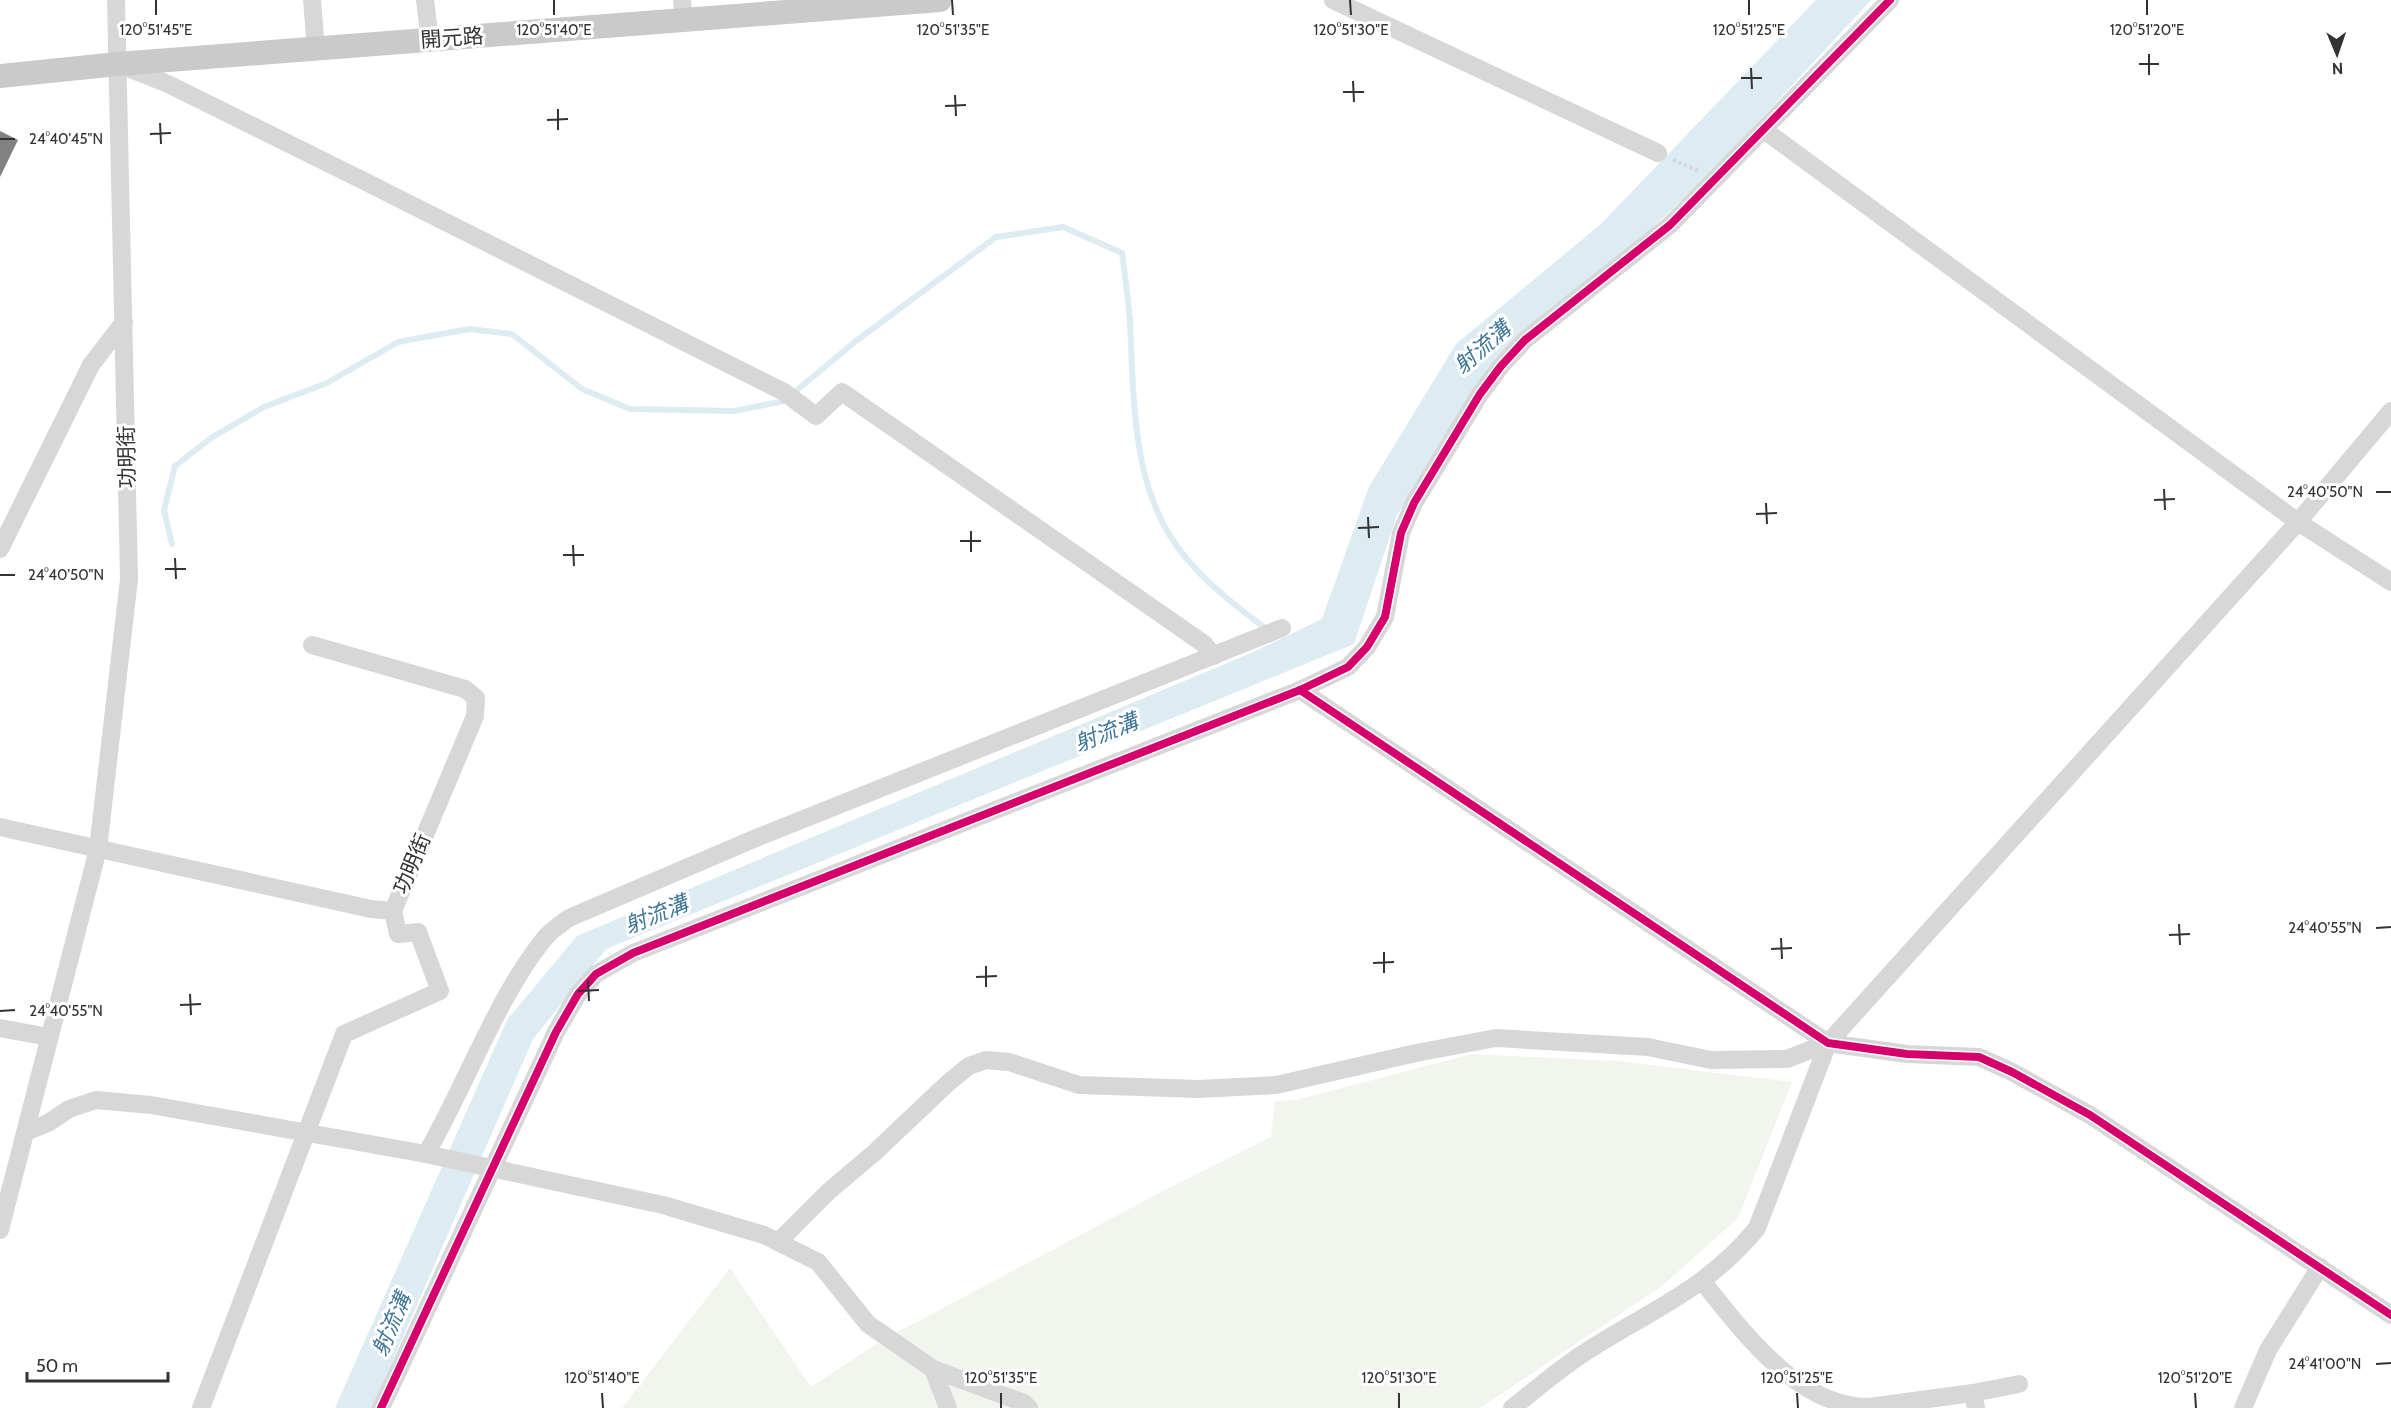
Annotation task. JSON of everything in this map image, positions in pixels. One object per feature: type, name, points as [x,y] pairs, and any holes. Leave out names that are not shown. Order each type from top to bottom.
[{"type":"main road","name":"開元路","points":[[0,76],[118,64],[430,40],[683,10],[940,0]]},
{"type":"street","name":"功明街","points":[[0,1230],[98,849],[129,579],[116,0]]},
{"type":"street","points":[[312,0],[315,49]]},
{"type":"street","points":[[425,0],[430,40]]},
{"type":"street","points":[[1333,0],[1658,153]]},
{"type":"street","points":[[381,1408],[487,1168],[556,1032],[578,994],[596,974],[633,953],[1300,690],[1348,667],[1367,647],[1385,616],[1401,532],[1414,503],[1480,394],[1501,366],[1524,340],[1671,225],[1890,0]]},
{"type":"street","points":[[118,64],[168,84],[784,392],[816,416],[842,392],[1204,644],[1214,656]]},
{"type":"street","points":[[1764,130],[2298,522],[2391,582]]},
{"type":"street","points":[[0,549],[91,366],[124,322]]},
{"type":"street","points":[[1512,1408],[1581,1355],[1703,1282],[1738,1252],[1756,1228],[1828,1043],[2298,522],[2391,411]]},
{"type":"street","points":[[430,1155],[507,996],[545,937],[569,918],[745,843],[1281,628]]},
{"type":"street","name":"功明街","points":[[0,828],[371,909],[393,911],[475,716],[476,698],[465,688],[312,645]]},
{"type":"street","points":[[1300,690],[1828,1043],[1907,1054],[1979,1058],[2004,1069],[2090,1115],[2391,1315]]},
{"type":"street","points":[[201,1408],[309,1131],[344,1034],[440,991],[418,932],[398,934],[393,911]]},
{"type":"street","points":[[0,1028],[49,1037]]},
{"type":"street","points":[[777,1242],[828,1192],[874,1154],[949,1082],[969,1066],[986,1060],[1009,1062],[1079,1085],[1199,1089],[1276,1085],[1416,1053],[1496,1038],[1648,1047],[1711,1060],[1786,1059],[1828,1043]]},
{"type":"street","points":[[26,1132],[48,1123],[69,1109],[96,1100],[151,1105],[309,1131],[663,1205],[764,1234],[818,1262],[868,1324],[933,1369],[1024,1403],[1029,1408]]},
{"type":"street","points":[[2243,1408],[2268,1350],[2320,1267]]},
{"type":"street","points":[[1703,1282],[1730,1316],[1788,1374],[1824,1397],[1855,1407],[1869,1407],[1974,1400],[2019,1384]]},
{"type":"street","points":[[933,1369],[948,1408]]},
{"type":"path","points":[[1658,153],[1716,178]]},
{"type":"shaded area","points":[[1472,1054],[1616,1061],[1792,1082],[1738,1218],[1662,1286],[1480,1408],[622,1408],[730,1268],[811,1387],[881,1341],[1161,1192],[1271,1137],[1275,1101],[1296,1100]]},
{"type":"water","name":"射流溝","points":[[1816,0],[1871,0],[1712,172],[1637,242],[1502,352],[1397,515],[1354,644],[606,949],[533,1039],[372,1408],[335,1408],[507,1020],[577,936],[1251,653],[1322,619],[1369,487],[1456,344],[1601,224]]},
{"type":"building","points":[[0,131],[18,140],[0,177]]},
{"type":"waterway","points":[[172,544],[164,510],[175,466],[211,438],[264,407],[327,383],[398,342],[469,329],[512,334],[582,389],[630,409],[734,411],[784,401],[856,341],[996,237],[1063,227],[1122,253],[1130,321],[1139,446],[1145,477],[1155,506],[1169,534],[1205,579],[1269,631]]},
{"type":"cycle path","points":[[381,1408],[556,1032],[578,994],[596,974],[633,953],[1300,690],[1348,667],[1367,647],[1385,617],[1401,533],[1414,503],[1480,394],[1501,366],[1525,340],[1670,225],[1890,0]]},
{"type":"cycle path","points":[[1300,690],[1828,1043],[1907,1054],[1979,1057],[2012,1072],[2090,1115],[2391,1315]]}]
